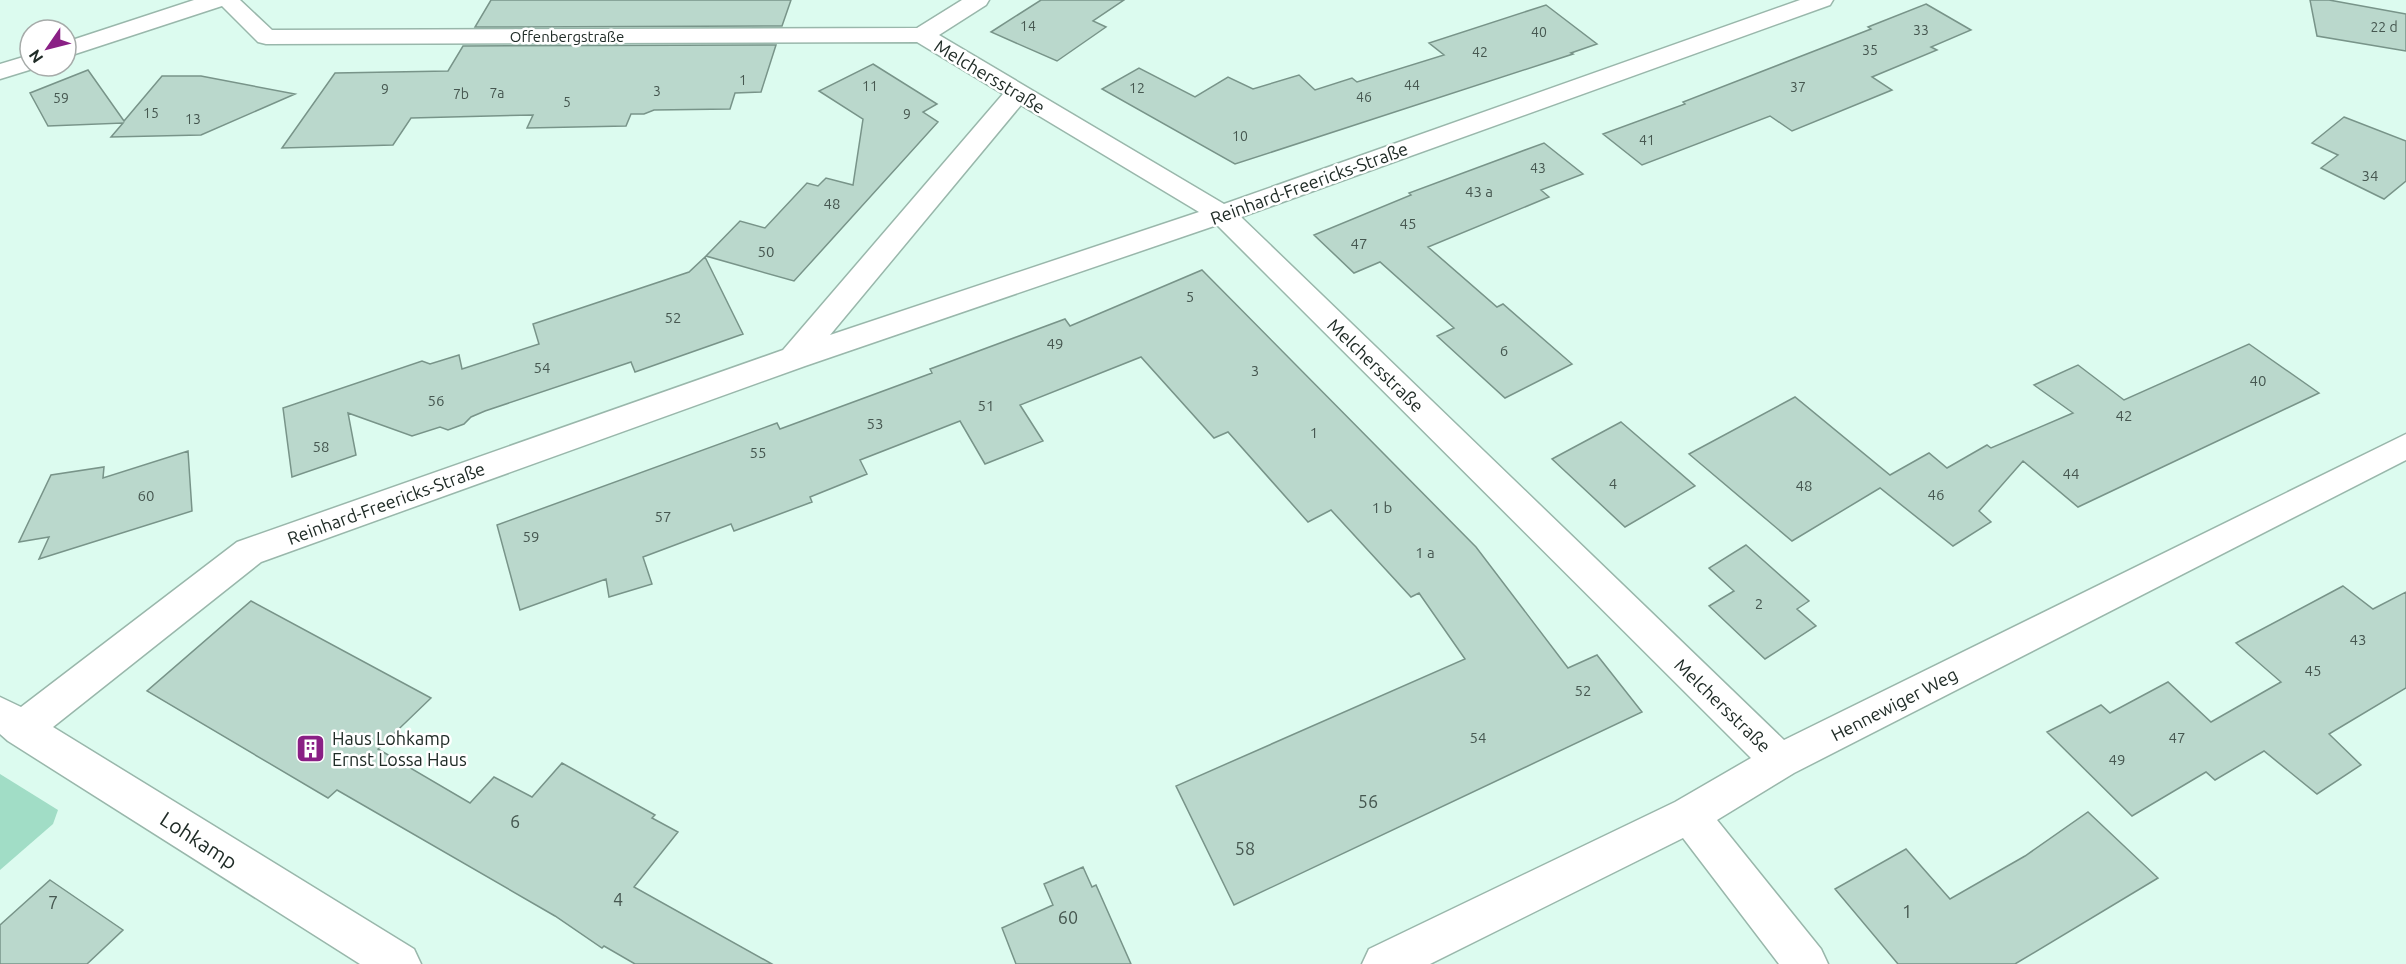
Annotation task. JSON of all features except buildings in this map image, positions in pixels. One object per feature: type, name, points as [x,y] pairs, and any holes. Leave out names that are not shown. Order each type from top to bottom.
[{"type":"street","points":[[78,46],[217,0]]},
{"type":"street","name":"Offenbergstraße","points":[[227,0],[266,37],[922,35]]},
{"type":"street","points":[[922,35],[978,0]]},
{"type":"street","name":"Reinhard-Freericks-Straße","points":[[11,722],[249,552],[794,358],[1222,214],[1822,0]]},
{"type":"street","name":"Melchersstraße","points":[[922,35],[1222,214],[1780,761]]},
{"type":"street","points":[[0,72],[18,66]]},
{"type":"street","points":[[794,358],[1017,93]]},
{"type":"street","name":"Hennewiger Weg","points":[[1384,964],[1689,815],[1780,761],[2406,446]]},
{"type":"street","name":"Lohkamp","points":[[11,722],[399,964]]},
{"type":"street","points":[[1689,815],[1806,964]]},
{"type":"green space","points":[[0,774],[58,810],[53,824],[0,870]]},
{"type":"place","name":"Haus Lohkamp Ernst Lossa Haus","points":[[311,748]]}]
